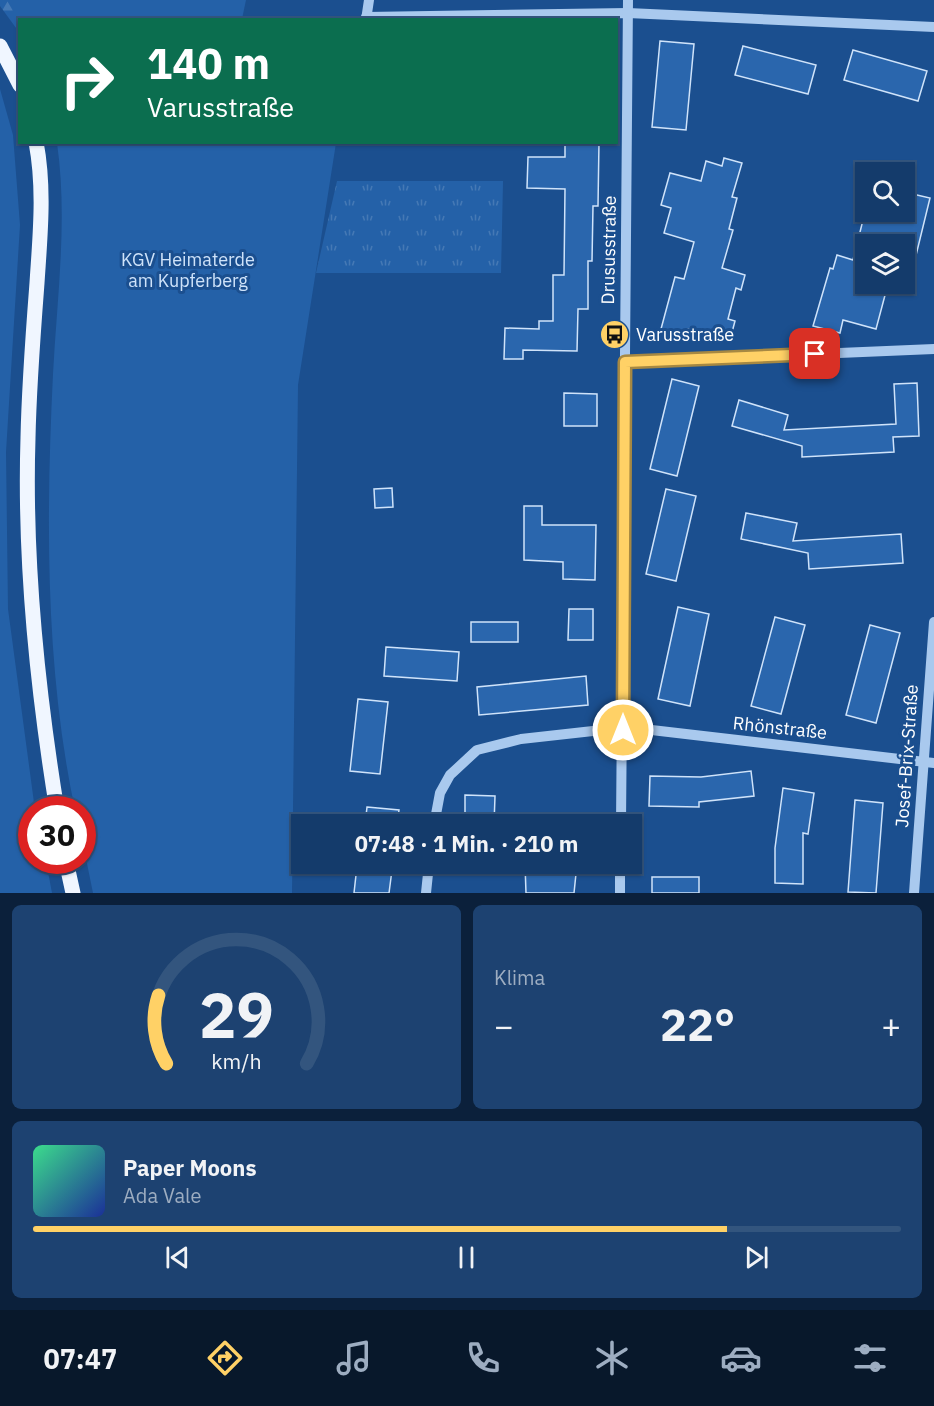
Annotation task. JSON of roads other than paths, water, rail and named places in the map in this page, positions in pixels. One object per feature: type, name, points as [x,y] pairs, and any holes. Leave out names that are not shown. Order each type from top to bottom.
[{"type":"main road","points":[[0,46],[18,81]]},
{"type":"main road","points":[[36,144],[41,207],[28,438],[28,568],[41,699],[55,796]]},
{"type":"main road","points":[[69,874],[73,893]]},
{"type":"street","points":[[369,0],[366,18],[628,14],[934,27]]},
{"type":"street","name":"Drususstraße","points":[[621,814],[628,0]]},
{"type":"street","points":[[625,362],[934,349]]},
{"type":"street","name":"Josef-Brix-Straße","points":[[914,893],[928,763],[934,622]]},
{"type":"street","name":"Rhönstraße","points":[[436,814],[440,793],[450,775],[477,750],[521,739],[593,731],[643,729],[928,763]]},
{"type":"street","points":[[426,893],[428,874]]},
{"type":"street","points":[[620,874],[620,893]]},
{"type":"place","name":"Varusstraße","points":[[615,335]]},
{"type":"park label","name":"KGV Heimaterde am Kupferberg","points":[[188,270]]}]
